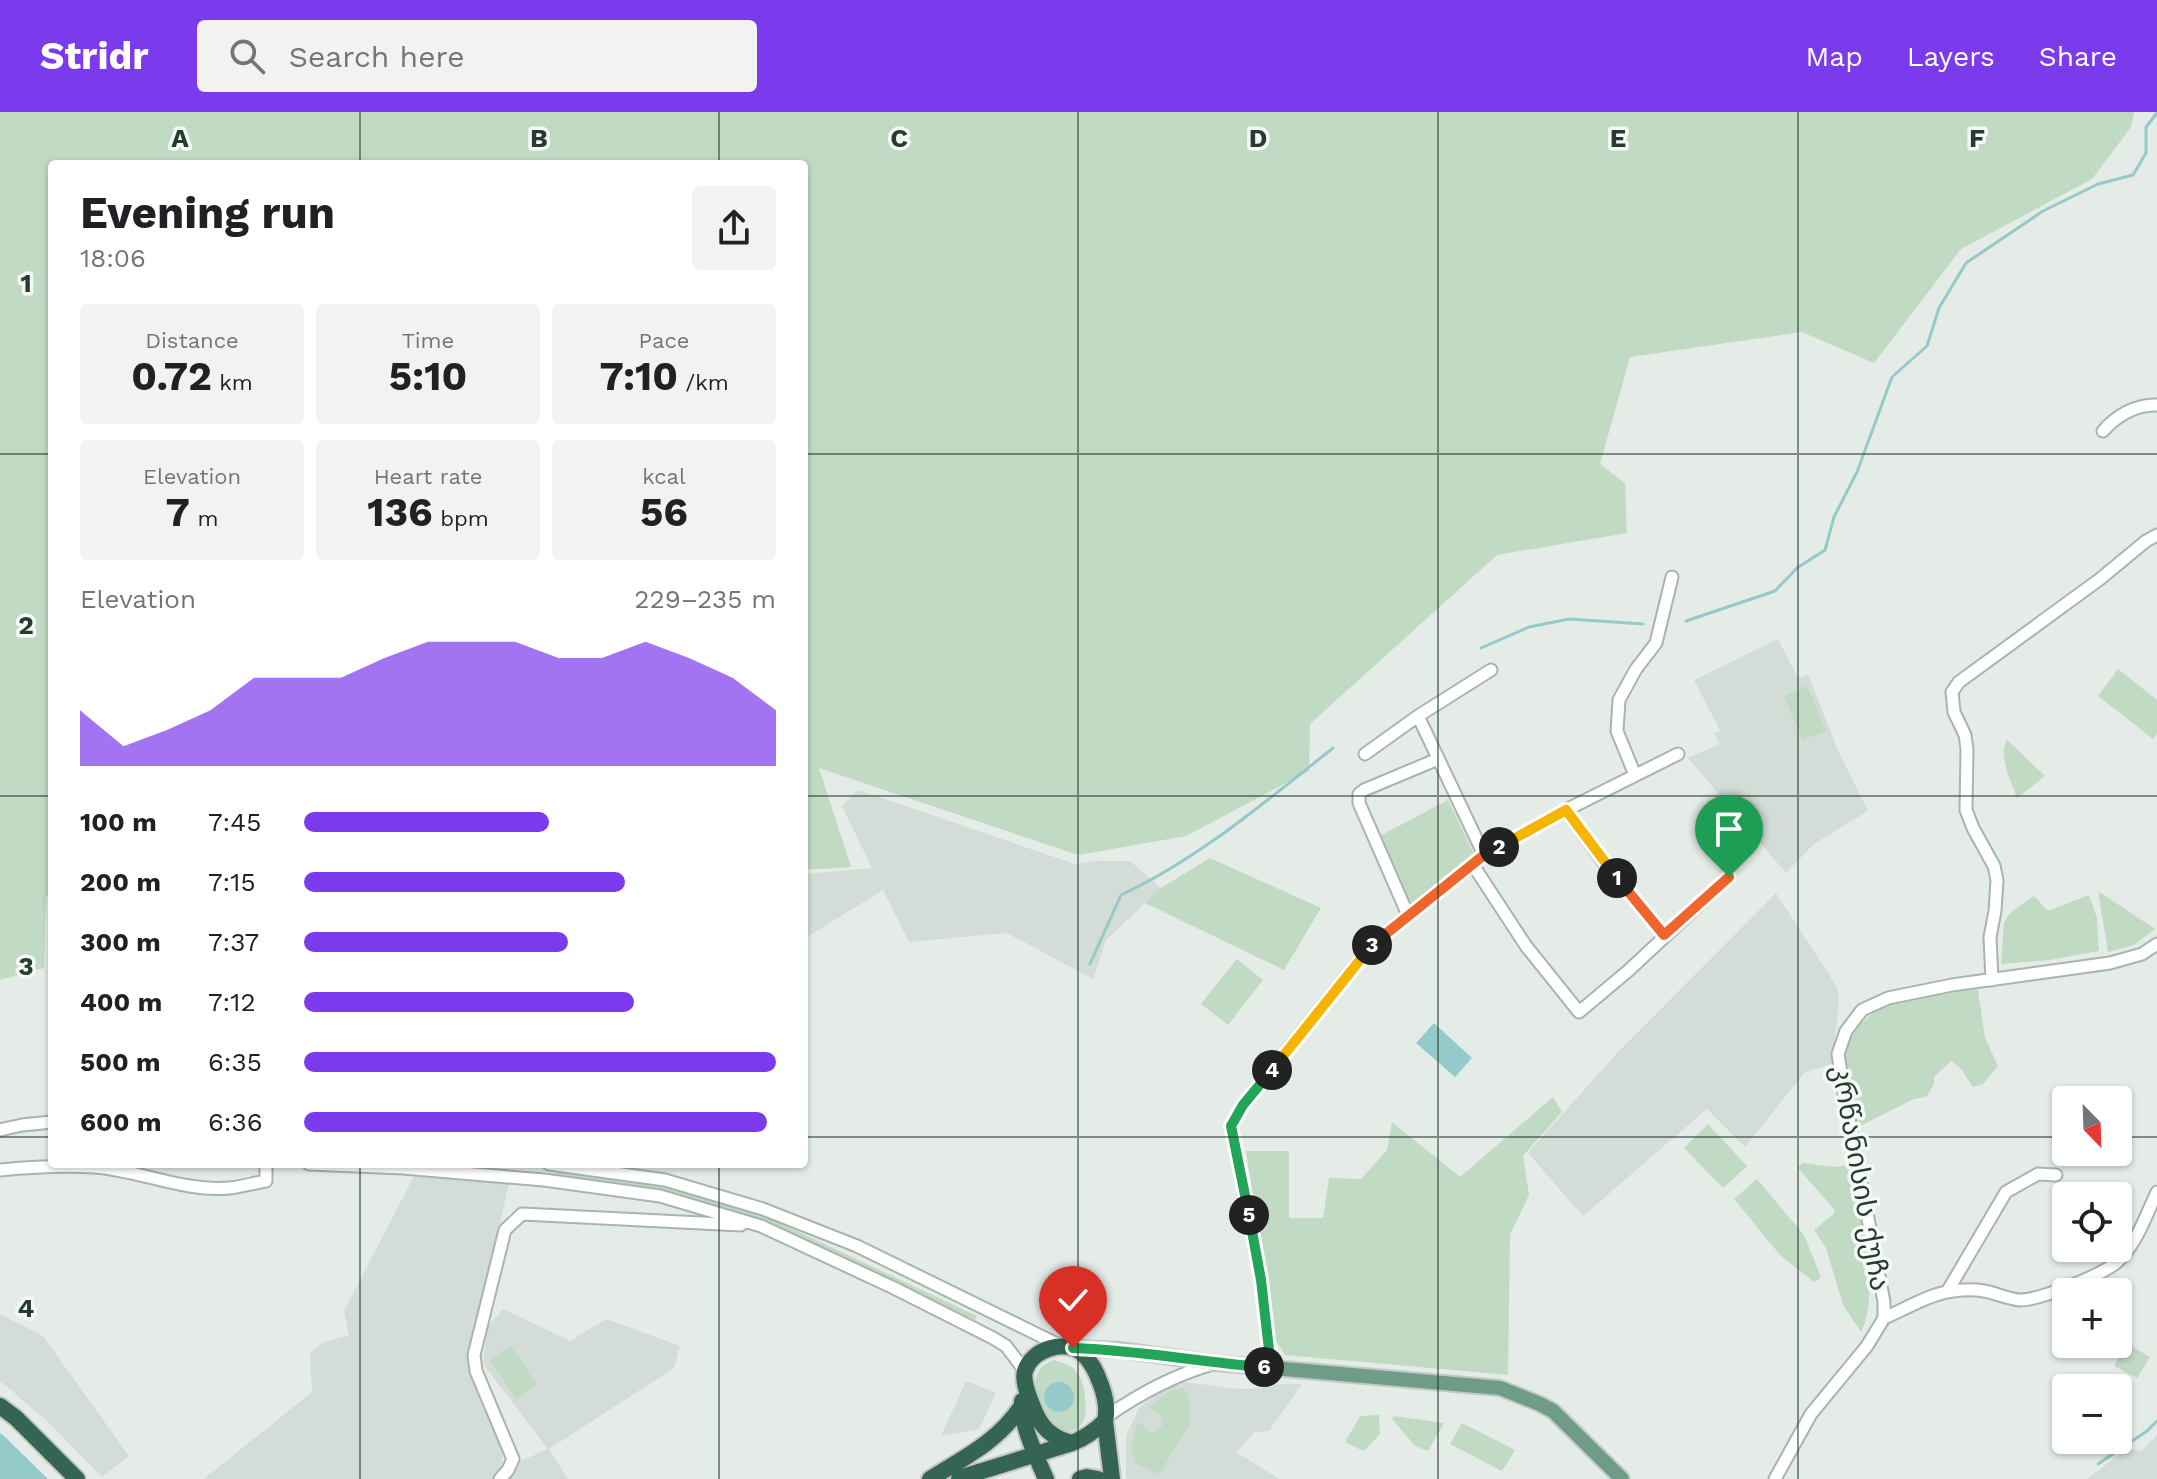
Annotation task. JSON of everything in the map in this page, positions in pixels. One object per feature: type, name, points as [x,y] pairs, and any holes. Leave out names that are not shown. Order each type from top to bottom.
[{"type":"highway","points":[[1046,1479],[1021,1407],[1025,1377],[1036,1355],[1067,1347],[1086,1357],[1104,1392],[1112,1479]]},
{"type":"highway","points":[[1025,1377],[1042,1426],[1054,1437],[1072,1443]]},
{"type":"highway","points":[[0,1406],[77,1479]]},
{"type":"highway","points":[[930,1479],[1003,1431],[1021,1407]]},
{"type":"highway","points":[[959,1479],[1087,1437],[1106,1419]]},
{"type":"highway","points":[[1080,1479],[1098,1479]]},
{"type":"main road","points":[[1067,1347],[1500,1388],[1553,1411],[1622,1479]]},
{"type":"street","points":[[2103,431],[2113,420],[2142,405],[2157,405]]},
{"type":"street","points":[[1992,980],[1990,937],[1997,880],[1994,866],[1966,810],[1967,749],[1965,735],[1954,712],[1952,692],[1959,682],[2157,535]]},
{"type":"street","points":[[1635,775],[1617,731],[1619,700],[1636,669],[1656,643],[1672,577]]},
{"type":"street","points":[[1365,754],[1491,670]]},
{"type":"street","points":[[1418,716],[1484,855]]},
{"type":"street","points":[[1271,1367],[1261,1280],[1231,1126],[1243,1105],[1368,949],[1408,915],[1484,855],[1678,754]]},
{"type":"street","points":[[1408,915],[1359,803],[1359,794],[1438,759]]},
{"type":"street","points":[[1566,810],[1605,864],[1664,935]]},
{"type":"street","points":[[1473,865],[1526,946],[1579,1012],[1729,877]]},
{"type":"street","name":"კრწანისის ქუჩა","points":[[1775,1479],[1811,1414],[1867,1346],[1884,1318],[1884,1302],[1838,1054],[1846,1031],[1862,1010],[1873,1004],[1922,990],[2110,963],[2142,954],[2157,944]]},
{"type":"street","points":[[0,1130],[48,1122]]},
{"type":"street","points":[[0,1170],[48,1167]]},
{"type":"street","points":[[102,1168],[188,1185],[228,1188],[266,1181],[266,1168]]},
{"type":"street","points":[[403,1168],[544,1180],[660,1196],[761,1226],[993,1338],[1006,1346],[1025,1377]]},
{"type":"street","points":[[578,1168],[665,1180],[763,1209],[857,1246],[1067,1347]]},
{"type":"street","points":[[1947,1292],[2006,1192],[2038,1174],[2056,1175]]},
{"type":"street","points":[[1884,1318],[1947,1292],[1985,1291],[2015,1300],[2032,1299],[2083,1280],[2117,1262],[2132,1243],[2157,1192]]},
{"type":"street","points":[[500,1479],[513,1459],[476,1371],[474,1355],[505,1230],[522,1214],[761,1226]]},
{"type":"street","points":[[1106,1419],[1127,1403],[1178,1376],[1215,1363]]},
{"type":"shaded area","points":[[1778,639],[1798,678],[1808,674],[1836,746],[1868,811],[1814,844],[1786,873],[1688,758],[1720,744],[1714,733],[1720,730],[1694,680]]},
{"type":"shaded area","points":[[858,790],[1075,864],[1130,861],[1161,888],[1106,940],[1093,979],[1007,933],[909,942],[883,890],[808,937],[808,874],[872,868],[842,806]]},
{"type":"shaded area","points":[[1776,893],[1837,987],[1839,1001],[1832,1064],[1805,1072],[1745,1147],[1707,1109],[1583,1216],[1528,1153],[1618,1052]]},
{"type":"shaded area","points":[[414,1176],[509,1182],[470,1364],[479,1395],[503,1448],[501,1470],[548,1449],[483,1364],[487,1327],[503,1309],[570,1341],[606,1319],[680,1346],[674,1368],[549,1449],[568,1479],[204,1479],[312,1392],[310,1353],[330,1340],[349,1336],[344,1311]]},
{"type":"shaded area","points":[[0,1314],[43,1336],[129,1456],[102,1477],[45,1419],[0,1381]]},
{"type":"shaded area","points":[[966,1381],[996,1393],[979,1429],[941,1436]]},
{"type":"shaded area","points":[[1186,1382],[1238,1389],[1302,1384],[1269,1431],[1255,1432],[1236,1452],[1279,1479],[1126,1479],[1126,1436],[1139,1408],[1160,1390]]},
{"type":"shaded area","points":[[2157,1435],[2157,1479],[2088,1479],[2120,1454],[2132,1454],[2132,1449],[2142,1451]]},
{"type":"green space","points":[[0,112],[2134,112],[2131,127],[2092,179],[1961,249],[1874,363],[1802,332],[1630,357],[1600,464],[1625,483],[1627,533],[1497,555],[1310,724],[1309,771],[1186,836],[1078,855],[819,768],[851,867],[808,870],[808,160],[48,160],[48,896],[44,968],[0,980]]},
{"type":"green space","points":[[2118,669],[2157,700],[2157,733],[2153,739],[2098,696]]},
{"type":"green space","points":[[1807,686],[1826,731],[1803,740],[1784,696]]},
{"type":"green space","points":[[2007,740],[2045,776],[2017,798],[2005,762]]},
{"type":"green space","points":[[1448,800],[1476,858],[1409,907],[1378,837]]},
{"type":"green space","points":[[1210,858],[1321,908],[1284,970],[1145,903],[1161,888]]},
{"type":"green space","points":[[2098,891],[2155,929],[2134,945],[2108,952]]},
{"type":"green space","points":[[2089,895],[2097,918],[2099,951],[2050,960],[2001,964],[2004,922],[2011,912],[2034,896],[2048,911]]},
{"type":"green space","points":[[1237,959],[1263,980],[1228,1025],[1201,1004]]},
{"type":"green space","points":[[1978,990],[1985,1038],[1998,1066],[1983,1084],[1973,1087],[1961,1069],[1951,1061],[1934,1077],[1934,1084],[1926,1097],[1914,1099],[1862,1125],[1857,1124],[1846,1055],[1857,1029],[1887,1005]]},
{"type":"green space","points":[[1553,1097],[1562,1112],[1523,1156],[1529,1195],[1510,1234],[1508,1375],[1285,1355],[1274,1338],[1246,1151],[1289,1151],[1289,1218],[1323,1218],[1329,1178],[1361,1179],[1387,1150],[1392,1122],[1460,1177]]},
{"type":"green space","points":[[1708,1124],[1747,1166],[1723,1188],[1684,1148]]},
{"type":"green space","points":[[1803,1163],[1835,1167],[1847,1165],[1862,1226],[1869,1272],[1867,1315],[1861,1332],[1843,1305],[1826,1248],[1814,1230],[1835,1213],[1834,1209],[1797,1167]]},
{"type":"green space","points":[[556,1171],[664,1186],[755,1213],[977,1316],[975,1320],[761,1220],[661,1189],[556,1175]]},
{"type":"green space","points":[[1757,1179],[1804,1235],[1821,1277],[1814,1282],[1780,1255],[1734,1199]]},
{"type":"green space","points":[[511,1346],[537,1385],[516,1399],[490,1360]]},
{"type":"green space","points":[[2132,1346],[2150,1357],[2137,1378],[2114,1366],[2118,1358],[2132,1358]]},
{"type":"green space","points":[[1055,1360],[1076,1371],[1084,1390],[1086,1407],[1083,1421],[1069,1432],[1052,1432],[1037,1392],[1038,1372]]},
{"type":"green space","points":[[1183,1388],[1189,1400],[1190,1424],[1159,1474],[1135,1463],[1131,1447],[1137,1423],[1142,1423],[1150,1432],[1159,1429],[1162,1419],[1149,1408],[1170,1391]]},
{"type":"green space","points":[[1379,1415],[1380,1434],[1365,1450],[1345,1442],[1360,1416]]},
{"type":"green space","points":[[1394,1416],[1444,1423],[1428,1451],[1415,1446],[1392,1419]]},
{"type":"green space","points":[[1462,1423],[1515,1450],[1502,1471],[1450,1444]]},
{"type":"water","points":[[1434,1023],[1472,1058],[1455,1077],[1416,1043]]},
{"type":"water","points":[[1059,1382],[1070,1386],[1074,1397],[1070,1408],[1059,1412],[1048,1408],[1044,1397],[1048,1386]]},
{"type":"water","points":[[0,1433],[4,1436],[48,1479],[0,1479]]},
{"type":"waterway","points":[[1686,621],[1775,591],[1797,568],[1825,550],[1834,517],[1857,472],[1892,377],[1927,346],[1939,308],[1966,263],[2043,211],[2098,184],[2133,175],[2146,153],[2146,127],[2157,113]]},
{"type":"waterway","points":[[1481,648],[1529,627],[1569,619],[1643,624]]},
{"type":"waterway","points":[[1090,964],[1121,895],[1205,846],[1333,748]]},
{"type":"waterway","points":[[2098,1464],[2157,1421]]},
{"type":"route","points":[[1073,1348],[1120,1350],[1271,1367],[1261,1280],[1231,1126],[1243,1105],[1368,949],[1484,855],[1566,810],[1605,864],[1664,935],[1729,877]]}]
